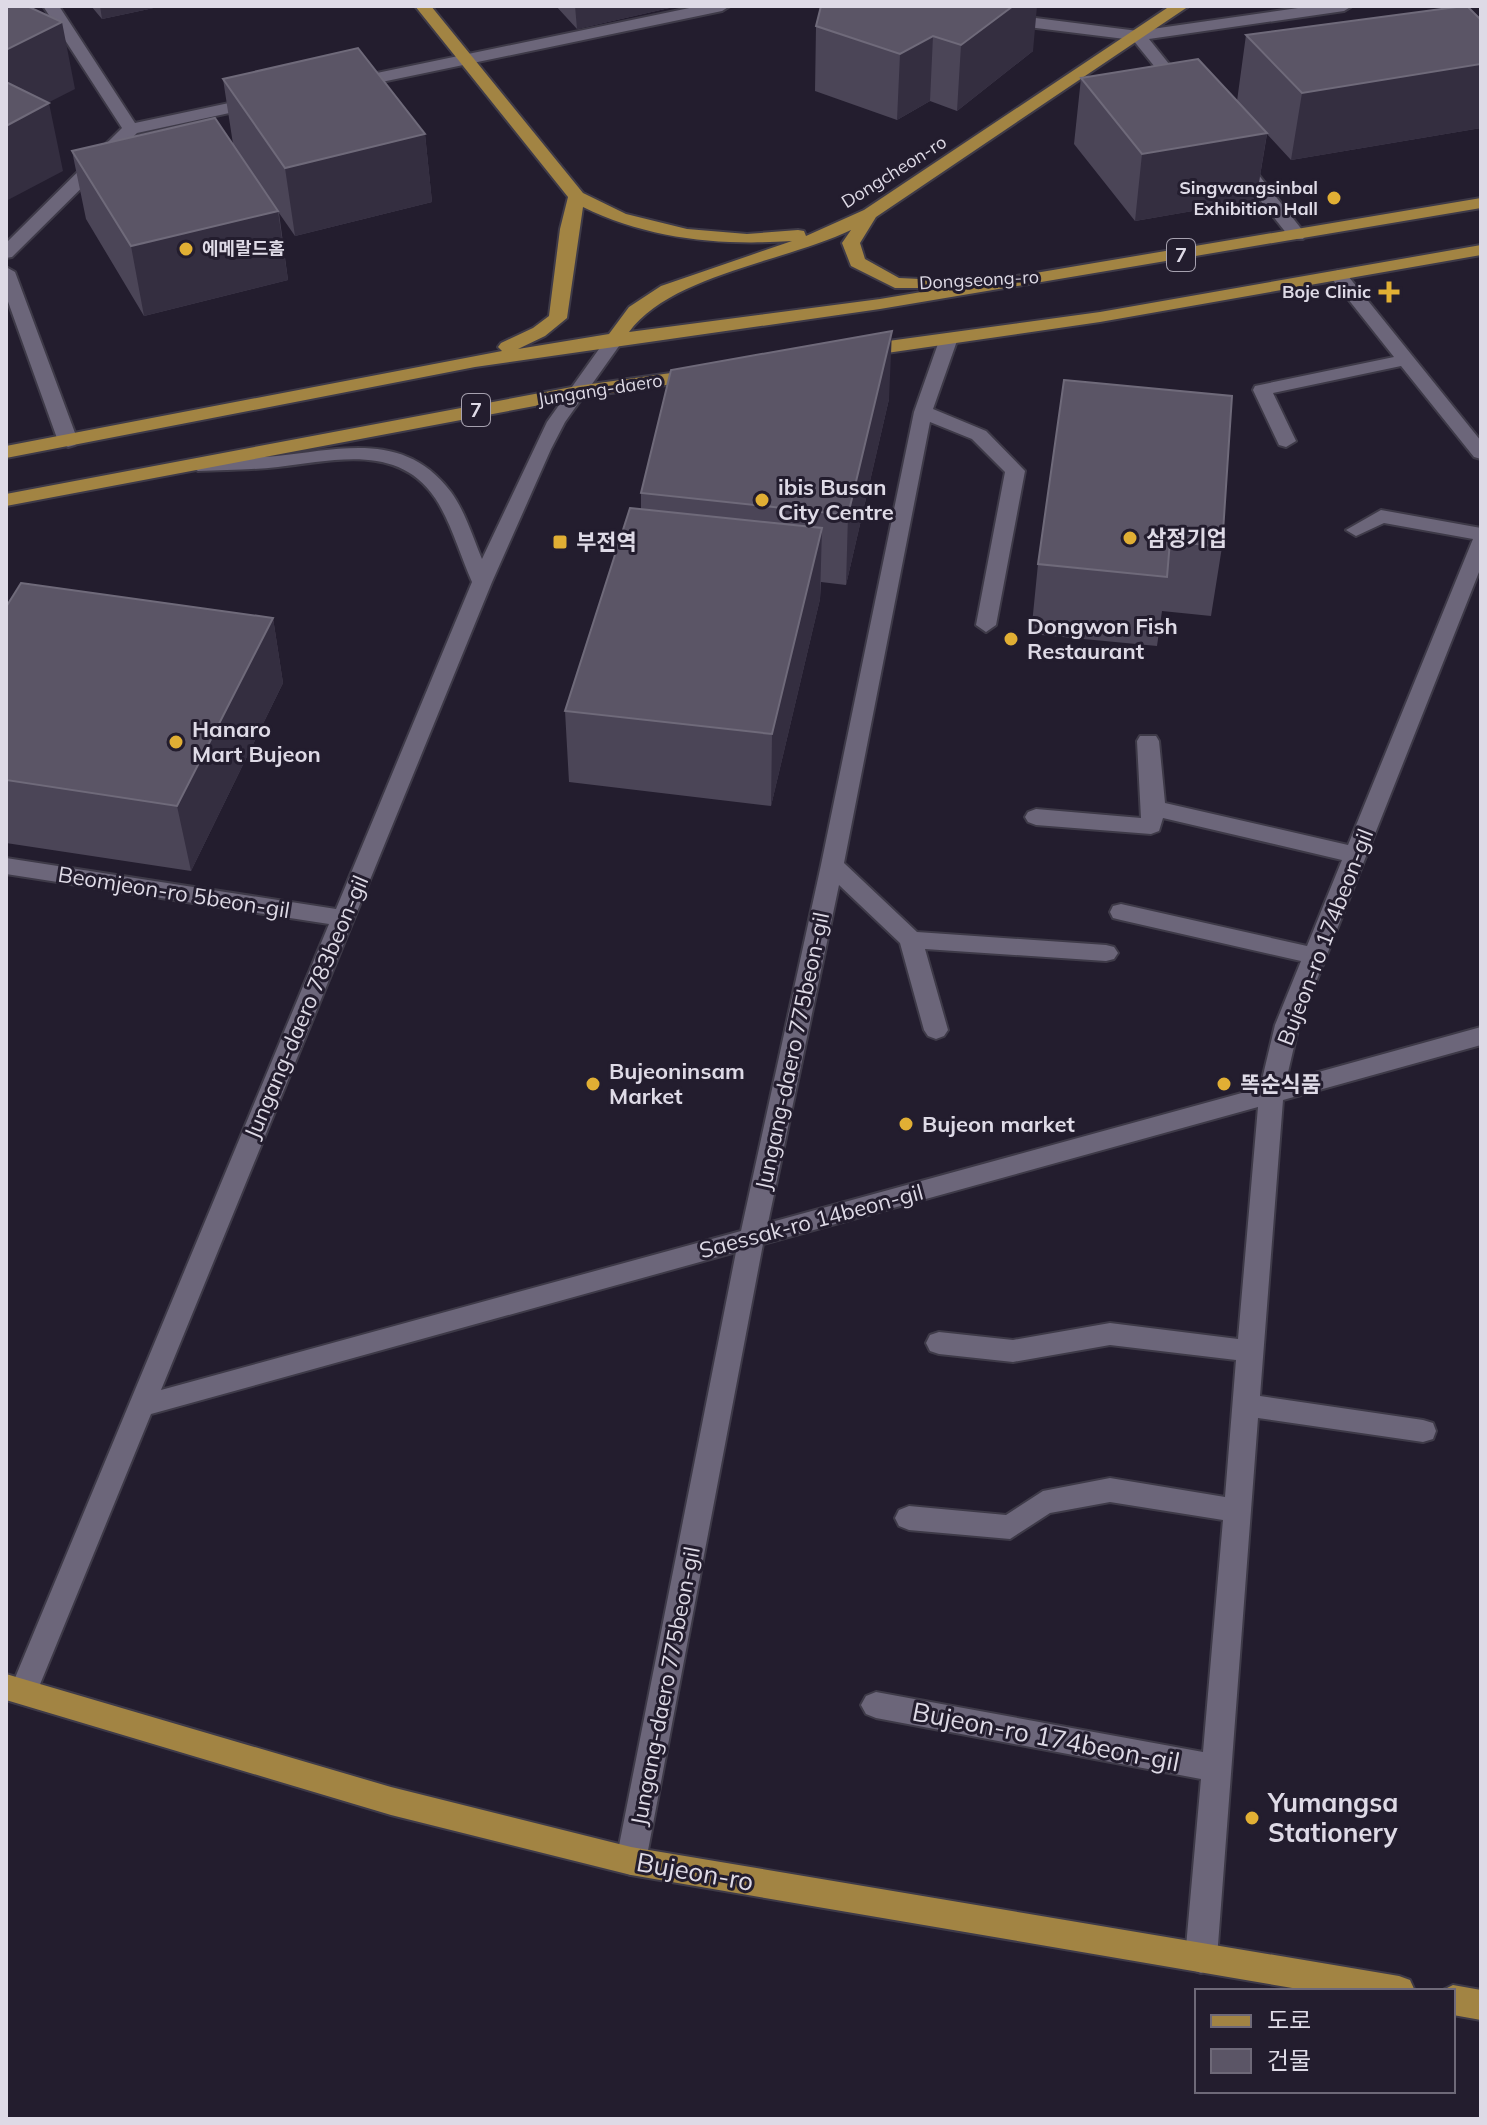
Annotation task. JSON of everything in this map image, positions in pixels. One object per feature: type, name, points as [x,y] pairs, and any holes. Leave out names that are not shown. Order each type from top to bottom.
[{"type":"main road","points":[[423,6],[577,197],[620,218],[687,234],[747,239],[831,233]]},
{"type":"main road","name":"Dongcheon-ro","points":[[615,339],[635,311],[667,290],[831,233],[870,214],[1181,6]]},
{"type":"main road","points":[[475,361],[539,332],[558,318],[569,229],[577,197]]},
{"type":"main road","name":"7","points":[[6,452],[475,361],[1065,275],[1481,203]]},
{"type":"main road","name":"Dongseong-ro","points":[[870,214],[851,243],[857,262],[895,283],[935,284],[1065,275]]},
{"type":"main road","name":"7","points":[[846,353],[1100,317],[1481,250]]},
{"type":"main road","name":"Jungang-daero","points":[[6,500],[577,392],[713,373]]},
{"type":"main road","name":"Bujeon-ro","points":[[15,1688],[391,1801],[631,1861],[1387,1989]]},
{"type":"main road","points":[[1455,2000],[1481,2005]]},
{"type":"street","points":[[51,6],[131,129]]},
{"type":"street","points":[[328,88],[722,6]]},
{"type":"street","points":[[984,16],[1138,36],[1344,6]]},
{"type":"street","points":[[1138,36],[1192,103]]},
{"type":"street","points":[[6,253],[131,129],[268,100]]},
{"type":"street","points":[[1230,151],[1297,235]]},
{"type":"street","points":[[6,272],[68,441]]},
{"type":"street","points":[[1338,275],[1481,453]]},
{"type":"street","name":"Jungang-daero 775beon-gil","points":[[631,1861],[752,1237],[832,865],[923,412],[949,338]]},
{"type":"street","name":"Jungang-daero 783beon-gil","points":[[15,1688],[142,1406],[482,582],[541,449],[615,339]]},
{"type":"street","points":[[1286,441],[1262,390],[1404,360]]},
{"type":"street","points":[[923,412],[979,435],[1015,471],[986,625]]},
{"type":"street","points":[[184,465],[274,462],[348,452],[394,456],[424,475],[444,496],[482,582]]},
{"type":"street","points":[[1356,530],[1381,516],[1481,534]]},
{"type":"street","name":"Bujeon-ro 174beon-gil","points":[[1201,1958],[1271,1094],[1287,1025],[1481,542]]},
{"type":"street","points":[[1036,817],[1151,826],[1154,808],[1148,741]]},
{"type":"street","points":[[1154,808],[1356,855]]},
{"type":"street","points":[[832,865],[911,940],[936,1030]]},
{"type":"street","name":"Beomjeon-ro 5beon-gil","points":[[6,866],[343,918]]},
{"type":"street","points":[[1121,912],[1314,956]]},
{"type":"street","points":[[911,940],[1106,953]]},
{"type":"street","name":"Saessak-ro 14beon-gil","points":[[142,1406],[1481,1036]]},
{"type":"street","points":[[939,1343],[1013,1351],[1110,1334],[1250,1351]]},
{"type":"street","points":[[1245,1405],[1423,1431]]},
{"type":"street","points":[[909,1518],[1010,1527],[1043,1503],[1110,1490],[1237,1511]]},
{"type":"street","name":"Bujeon-ro 174beon-gil","points":[[876,1705],[1216,1768]]},
{"type":"building","points":[[6,6],[27,6],[62,22],[6,50]]},
{"type":"building","points":[[821,6],[1013,6],[961,45],[933,36],[900,54],[816,26]]},
{"type":"building","points":[[1467,6],[1481,20],[1481,64],[1302,93],[1246,35]]},
{"type":"building","points":[[358,48],[425,134],[285,168],[223,79]]},
{"type":"building","points":[[1198,59],[1267,133],[1142,154],[1081,78]]},
{"type":"building","points":[[6,82],[49,103],[6,126]]},
{"type":"building","points":[[215,118],[278,211],[131,246],[72,151]]},
{"type":"building","points":[[892,331],[848,515],[641,493],[671,370]]},
{"type":"building","points":[[1064,380],[1232,396],[1222,547],[1170,541],[1167,577],[1038,564]]},
{"type":"building","points":[[630,508],[822,528],[772,734],[565,711]]},
{"type":"building","points":[[21,583],[273,618],[177,806],[6,780],[6,607]]},
{"type":"place","name":"Singwangsinbal Exhibition Hall","points":[[1334,198]]},
{"type":"place","name":"에메랄드홈","points":[[186,249]]},
{"type":"place","name":"Boje Clinic","points":[[1389,292]]},
{"type":"place","name":"ibis Busan City Centre","points":[[762,500]]},
{"type":"place","name":"삼정기업","points":[[1130,538]]},
{"type":"place","name":"부전역","points":[[560,542]]},
{"type":"place","name":"Dongwon Fish Restaurant","points":[[1011,639]]},
{"type":"place","name":"Hanaro Mart Bujeon","points":[[176,742]]},
{"type":"place","name":"Bujeoninsam Market","points":[[593,1084]]},
{"type":"place","name":"똑순식품","points":[[1224,1084]]},
{"type":"place","name":"Bujeon market","points":[[906,1124]]},
{"type":"place","name":"Yumangsa Stationery","points":[[1252,1818]]}]
